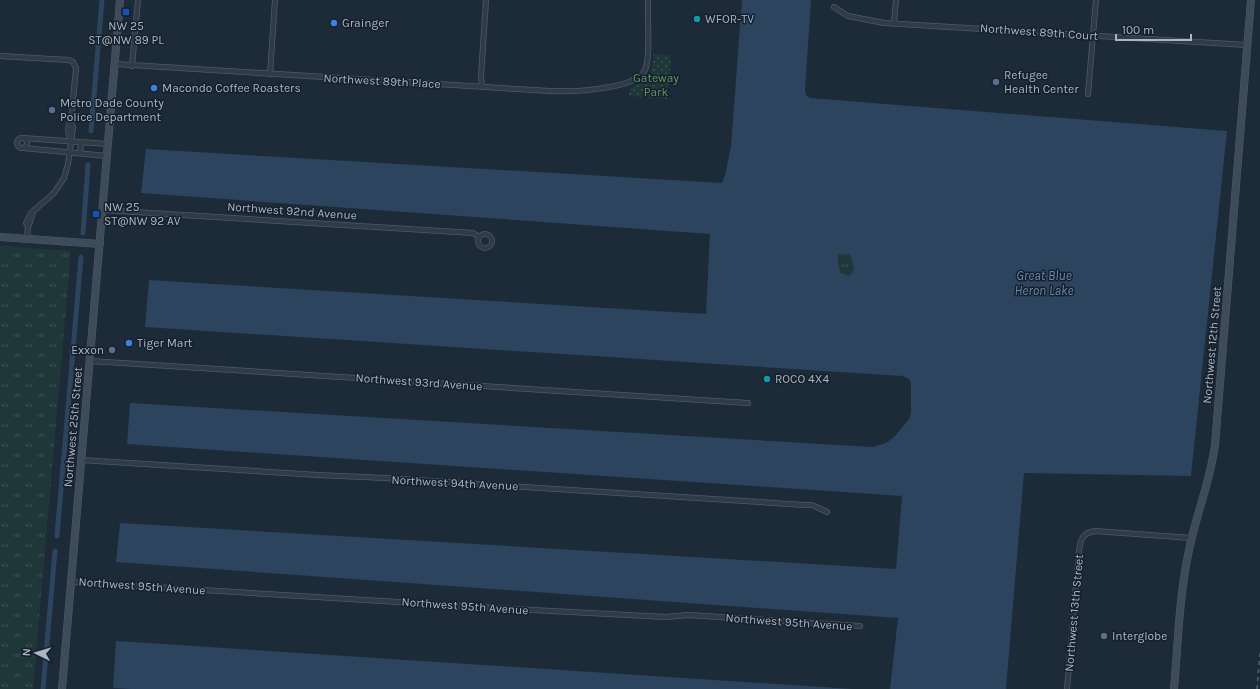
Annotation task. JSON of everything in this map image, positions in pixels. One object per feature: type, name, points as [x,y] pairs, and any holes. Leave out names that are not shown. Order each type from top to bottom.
[{"type":"main road","name":"Northwest 25th Street","points":[[62,689],[120,0]]},
{"type":"main road","name":"Northwest 12th Street","points":[[1174,689],[1184,575],[1191,538],[1207,484],[1215,445],[1251,0]]},
{"type":"main road","points":[[0,238],[100,244]]},
{"type":"street","points":[[132,66],[138,0]]},
{"type":"street","points":[[270,74],[274,0]]},
{"type":"street","points":[[482,87],[481,77],[486,0]]},
{"type":"street","name":"Northwest 89th Place","points":[[115,64],[550,91],[586,90],[627,82],[636,79],[645,72],[648,58],[648,0]]},
{"type":"street","points":[[894,23],[896,0]]},
{"type":"street","points":[[1088,94],[1096,0]]},
{"type":"street","name":"Northwest 89th Court","points":[[834,7],[848,16],[874,22],[1247,46]]},
{"type":"street","points":[[0,56],[67,60],[73,62],[76,69],[72,121],[70,123],[68,134],[70,141],[67,170],[60,186],[51,197],[28,217],[26,223],[28,226],[27,239]]},
{"type":"street","points":[[107,156],[23,148],[18,146],[17,143],[19,138],[23,138],[108,144]]},
{"type":"street","points":[[23,138],[27,140],[27,144],[23,148]]},
{"type":"street","points":[[80,153],[81,142]]},
{"type":"street","name":"Northwest 92nd Avenue","points":[[103,210],[473,233],[479,237]]},
{"type":"street","name":"Northwest 93rd Avenue","points":[[90,362],[748,403]]},
{"type":"street","name":"Northwest 94th Avenue","points":[[81,460],[318,476],[393,479],[805,504],[812,505],[827,512]]},
{"type":"street","name":"Northwest 13th Street","points":[[1067,689],[1079,552],[1082,537],[1087,533],[1095,531],[1191,538]]},
{"type":"street","name":"Northwest 95th Avenue","points":[[71,582],[513,609],[666,617],[688,615],[860,626]]},
{"type":"green space","name":"Gateway Park","points":[[653,54],[671,55],[668,99],[629,96],[630,88],[645,79],[651,71]]},
{"type":"green space","points":[[0,246],[71,251],[33,689],[0,689]]},
{"type":"green space","points":[[838,254],[848,254],[851,256],[854,269],[850,276],[841,273],[838,264]]},
{"type":"water","name":"Great Blue Heron Lake","points":[[742,0],[811,0],[805,89],[806,95],[810,98],[1227,131],[1191,476],[1024,473],[1006,689],[890,689],[898,618],[116,562],[120,523],[896,569],[902,496],[127,444],[130,403],[873,447],[886,443],[895,436],[909,419],[911,413],[911,383],[909,379],[902,376],[145,327],[149,280],[706,314],[710,234],[141,193],[146,149],[722,183],[731,146]],"holes":[[[848,254],[851,256],[854,269],[850,276],[841,273],[838,264],[838,255]]]},
{"type":"water","points":[[116,641],[853,689],[113,688]]},
{"type":"waterway","points":[[91,131],[102,0]]},
{"type":"waterway","points":[[83,233],[88,165]]},
{"type":"waterway","points":[[57,536],[81,257]]},
{"type":"waterway","points":[[43,689],[55,551]]},
{"type":"railway","points":[[1257,689],[1260,653]]},
{"type":"place","name":"NW 25 ST@NW 89 PL","points":[[126,12]]},
{"type":"place","name":"WFOR-TV","points":[[697,19]]},
{"type":"place","name":"Grainger","points":[[334,23]]},
{"type":"place","name":"Refugee Health Center","points":[[996,82]]},
{"type":"place","name":"Macondo Coffee Roasters","points":[[154,88]]},
{"type":"place","name":"Metro Dade County Police Department","points":[[52,110]]},
{"type":"place","name":"NW 25 ST@NW 92 AV","points":[[96,214]]},
{"type":"place","name":"Tiger Mart","points":[[129,343]]},
{"type":"place","name":"Exxon","points":[[112,350]]},
{"type":"place","name":"ROCO 4X4","points":[[767,379]]},
{"type":"place","name":"Interglobe","points":[[1104,636]]}]
